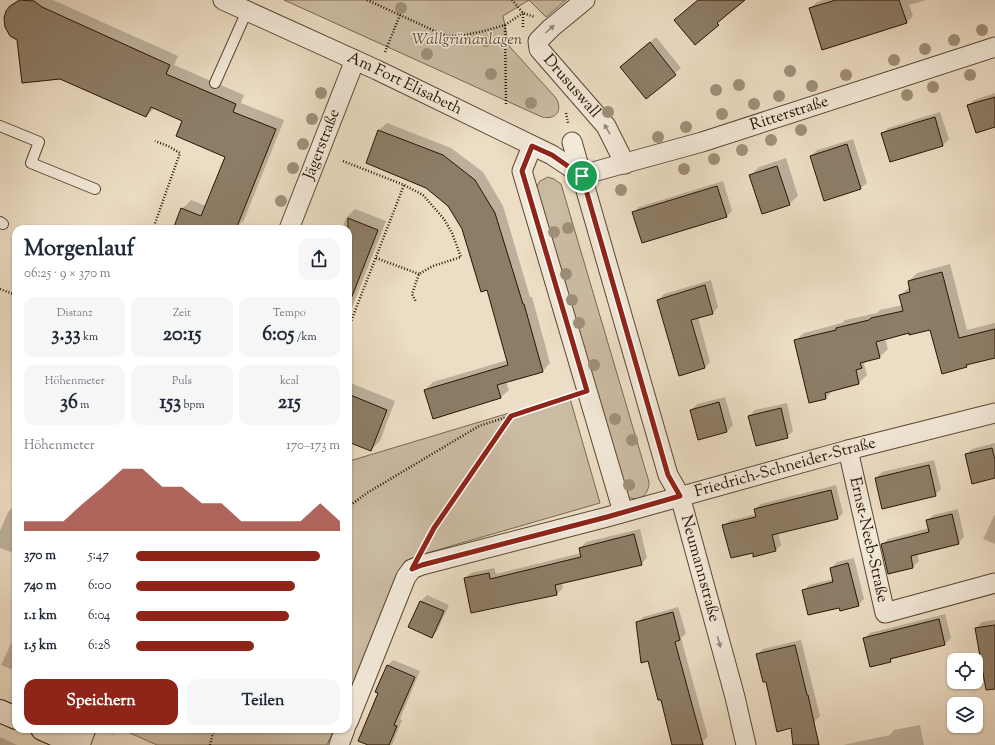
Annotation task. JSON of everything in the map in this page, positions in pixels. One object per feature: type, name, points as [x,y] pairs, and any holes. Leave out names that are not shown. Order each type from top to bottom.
[{"type":"street","name":"Am Fort Elisabeth","points":[[223,0],[355,60],[552,155],[582,176]]},
{"type":"street","name":"Drususwall","points":[[585,0],[538,40],[539,49],[606,126],[625,164]]},
{"type":"street","name":"Ritterstraße","points":[[582,176],[702,142],[995,47]]},
{"type":"street","name":"Jägerstraße","points":[[291,225],[355,60]]},
{"type":"street","name":"Neumannstraße","points":[[572,142],[668,475],[680,496],[733,690],[746,745]]},
{"type":"street","points":[[532,146],[522,171],[623,512]]},
{"type":"street","name":"Friedrich-Schneider-Straße","points":[[412,569],[422,565],[623,512],[848,450],[995,413]]},
{"type":"street","name":"Ernst-Neeb-Straße","points":[[848,450],[886,613],[995,583]]},
{"type":"street","points":[[352,712],[406,578],[412,569]]},
{"type":"street","points":[[0,711],[12,716]]},
{"type":"street","points":[[51,733],[79,745],[84,733]]},
{"type":"street","points":[[339,745],[344,733]]},
{"type":"lane","points":[[215,82],[247,11]]},
{"type":"lane","points":[[0,126],[39,142],[31,163],[95,189]]},
{"type":"path","points":[[367,0],[448,36],[472,34],[505,25],[523,13],[512,0]]},
{"type":"path","points":[[383,56],[400,15]]},
{"type":"path","points":[[505,25],[506,104]]},
{"type":"path","points":[[154,225],[180,153],[156,141]]},
{"type":"path","points":[[342,161],[404,185],[423,195],[444,219],[452,233],[460,257],[433,266],[419,274],[412,294],[416,302]]},
{"type":"path","points":[[352,319],[404,185]]},
{"type":"path","points":[[376,258],[419,274]]},
{"type":"path","points":[[0,289],[12,294]]},
{"type":"path","points":[[352,504],[367,493],[479,426],[587,391]]},
{"type":"path","points":[[412,569],[434,528],[511,416]]},
{"type":"path","points":[[210,745],[213,733]]},
{"type":"green space","name":"Wallgrünanlagen","points":[[284,0],[529,0],[503,16],[509,46],[556,98],[559,107],[557,114],[547,118],[542,117]]},
{"type":"green space","points":[[529,0],[566,0],[546,17]]},
{"type":"green space","points":[[548,177],[561,184],[649,482],[649,487],[646,494],[640,498],[636,499],[628,497],[536,188],[540,181]]},
{"type":"green space","points":[[569,395],[600,503],[420,555],[405,561],[396,577],[352,685],[353,460]]},
{"type":"green space","points":[[130,733],[332,733],[327,745],[157,745]]},
{"type":"building","points":[[20,0],[34,1],[42,7],[170,65],[166,74],[236,104],[233,112],[276,129],[238,225],[175,225],[181,208],[201,216],[225,157],[176,136],[182,121],[151,107],[146,117],[60,79],[22,83],[17,40],[10,36],[5,27],[4,18],[6,11],[10,6]]},
{"type":"building","points":[[698,0],[745,0],[717,23],[719,25],[695,45],[674,20]]},
{"type":"building","points":[[836,0],[899,0],[907,23],[822,50],[809,8]]},
{"type":"building","points":[[650,42],[676,75],[646,99],[620,67]]},
{"type":"building","points":[[995,97],[995,127],[976,133],[967,105]]},
{"type":"building","points":[[935,117],[943,146],[890,162],[881,133]]},
{"type":"building","points":[[378,130],[443,155],[475,180],[495,213],[524,304],[543,372],[497,385],[501,398],[433,419],[424,390],[508,365],[487,290],[481,292],[462,229],[448,206],[426,188],[366,163]]},
{"type":"building","points":[[847,144],[861,189],[824,201],[810,156]]},
{"type":"building","points":[[777,166],[790,205],[762,214],[749,175]]},
{"type":"building","points":[[717,186],[727,217],[642,243],[632,212]]},
{"type":"building","points":[[348,218],[378,230],[352,296],[352,225],[348,225]]},
{"type":"building","points":[[942,272],[959,338],[995,329],[995,358],[966,365],[967,367],[942,374],[930,330],[909,335],[909,333],[876,342],[880,358],[860,363],[862,368],[856,370],[859,384],[825,393],[826,399],[809,403],[794,340],[836,330],[836,328],[869,320],[871,318],[903,311],[899,295],[910,292],[908,281]]},
{"type":"building","points":[[705,285],[713,314],[691,320],[705,368],[679,376],[657,300]]},
{"type":"building","points":[[352,396],[387,410],[371,451],[352,444]]},
{"type":"building","points":[[719,402],[727,432],[698,440],[690,410]]},
{"type":"building","points":[[781,408],[788,438],[756,446],[748,416]]},
{"type":"building","points":[[992,448],[995,459],[995,478],[972,484],[965,454]]},
{"type":"building","points":[[929,465],[936,496],[882,509],[875,478]]},
{"type":"building","points":[[831,490],[838,519],[772,535],[776,551],[753,557],[753,553],[731,558],[722,525],[756,517],[754,509]]},
{"type":"building","points":[[952,514],[959,544],[911,556],[913,568],[888,574],[881,544],[929,532],[926,520]]},
{"type":"building","points":[[634,534],[642,565],[555,585],[557,595],[471,613],[464,578],[489,573],[490,579],[581,557],[579,548]]},
{"type":"building","points":[[848,563],[859,606],[840,611],[839,608],[808,615],[802,590],[833,582],[830,568]]},
{"type":"building","points":[[420,601],[444,611],[432,638],[408,627]]},
{"type":"building","points":[[673,612],[680,640],[675,642],[703,745],[672,745],[661,700],[658,700],[648,661],[641,663],[636,622]]},
{"type":"building","points":[[939,619],[945,645],[890,659],[891,662],[870,667],[863,638]]},
{"type":"building","points":[[995,625],[995,689],[986,690],[983,673],[983,653],[979,653],[975,628]]},
{"type":"building","points":[[795,645],[819,745],[793,745],[791,728],[777,732],[766,682],[763,682],[756,654]]},
{"type":"building","points":[[387,665],[415,677],[394,725],[397,726],[389,745],[368,745],[358,741],[378,693],[375,692]]},
{"type":"route","points":[[532,146],[552,155],[582,176],[668,475],[680,496],[607,517],[422,565],[412,569],[434,528],[511,416],[587,391],[522,171],[532,146]]}]
